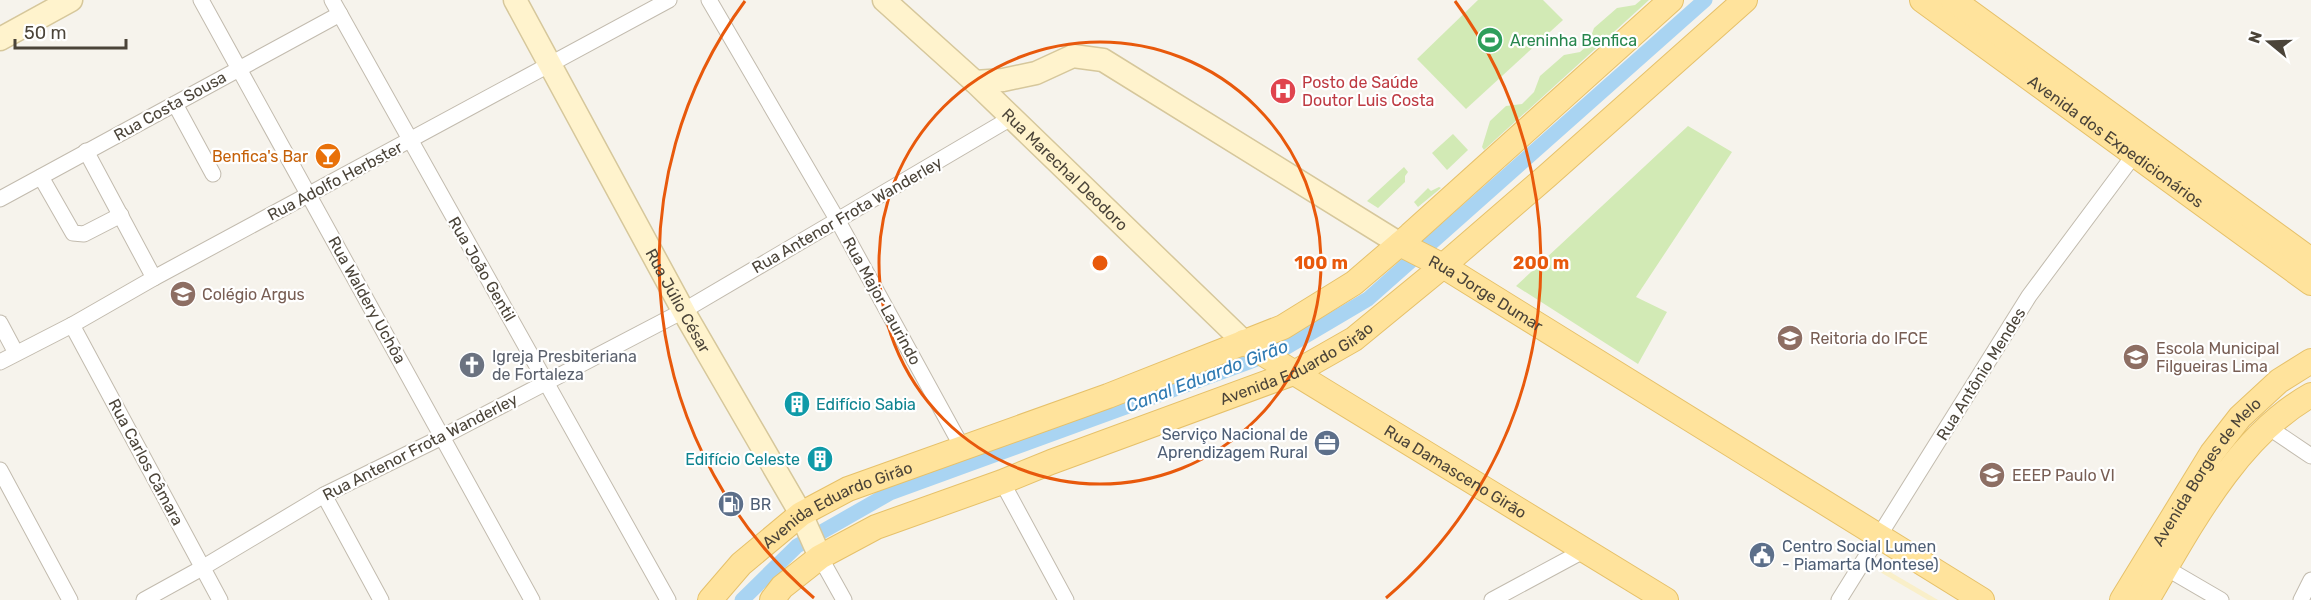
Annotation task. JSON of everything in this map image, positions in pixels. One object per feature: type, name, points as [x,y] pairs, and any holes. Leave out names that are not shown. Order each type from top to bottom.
[{"type":"main road","name":"Avenida Eduardo Girão","points":[[710,600],[741,564],[803,518],[848,489],[1108,396],[1269,356],[1354,339],[1421,255],[1671,0]]},
{"type":"main road","name":"Avenida Eduardo Girão","points":[[772,600],[818,551],[1051,462],[1269,356],[1283,327],[1354,283],[1421,255],[1745,0]]},
{"type":"main road","name":"Avenida dos Expedicionários","points":[[1922,0],[2311,284]]},
{"type":"main road","name":"Avenida dos Expedicionários","points":[[1953,0],[2311,260]]},
{"type":"main road","name":"Rua Jorge Dumar","points":[[1421,255],[1982,600]]},
{"type":"main road","name":"Rua Damasceno Girão","points":[[1269,356],[1666,600]]},
{"type":"main road","name":"Avenida Borges de Melo","points":[[2122,600],[2212,453],[2240,417],[2279,381],[2311,361]]},
{"type":"main road","name":"Avenida Borges de Melo","points":[[2147,600],[2219,485],[2253,442],[2268,427],[2311,395]]},
{"type":"street","name":"Rua Waldery Uchôa","points":[[201,0],[532,600]]},
{"type":"street","name":"Rua João Gentil","points":[[332,0],[668,600]]},
{"type":"street","name":"Rua Júlio César","points":[[515,0],[683,311],[803,518],[844,600]]},
{"type":"street","name":"Rua Adolfo Herbster","points":[[0,362],[669,0]]},
{"type":"street","name":"Rua Major Laurindo","points":[[709,0],[838,221],[962,447]]},
{"type":"street","name":"Rua Marechal Deodoro","points":[[884,0],[1269,356]]},
{"type":"street","points":[[0,39],[60,3]]},
{"type":"street","name":"Rua Costa Sousa","points":[[0,199],[340,14]]},
{"type":"street","name":"Rua Jorge Dumar","points":[[975,82],[1003,80],[1036,73],[1073,56],[1103,60],[1421,255]]},
{"type":"street","points":[[1011,118],[1010,108],[1014,97],[1036,73]]},
{"type":"street","points":[[175,104],[213,174]]},
{"type":"street","name":"Rua Antenor Frota Wanderley","points":[[144,600],[324,495],[443,437],[683,311],[1011,118]]},
{"type":"street","points":[[86,152],[154,278]]},
{"type":"street","name":"Rua Antônio Mendes","points":[[1839,600],[2029,296],[2134,155]]},
{"type":"street","points":[[41,177],[73,233],[84,234],[121,215]]},
{"type":"street","points":[[0,323],[16,353]]},
{"type":"street","name":"Rua Carlos Câmara","points":[[72,325],[220,600]]},
{"type":"street","points":[[2268,427],[2311,456]]},
{"type":"street","points":[[0,470],[70,600]]},
{"type":"street","points":[[1002,482],[1066,600]]},
{"type":"street","points":[[324,495],[381,600]]},
{"type":"street","points":[[1492,600],[1585,550]]},
{"type":"street","points":[[2166,568],[2221,600]]},
{"type":"street","points":[[2301,600],[2311,580]]},
{"type":"green space","name":"Areninha Benfica","points":[[1478,0],[1543,0],[1563,20],[1466,109],[1417,59]]},
{"type":"green space","points":[[1641,0],[1649,0],[1484,150],[1482,147],[1490,121],[1506,106],[1522,104],[1534,92],[1540,76],[1564,55],[1580,52],[1588,45],[1594,28],[1617,8],[1635,5]]},
{"type":"green space","points":[[1688,126],[1732,152],[1636,297],[1667,312],[1638,364],[1516,286]]},
{"type":"green space","points":[[1453,134],[1468,150],[1447,170],[1432,153]]},
{"type":"green space","points":[[1404,167],[1408,172],[1405,182],[1378,208],[1367,201]]},
{"type":"green space","points":[[1428,188],[1431,191],[1441,188],[1418,207],[1414,202]]},
{"type":"sand","points":[[1885,569],[1938,600],[1928,600],[1880,572]]},
{"type":"waterway","name":"Canal Eduardo Girão","points":[[742,600],[797,546],[890,493],[1285,348],[1368,299],[1705,0]]},
{"type":"place","name":"Areninha Benfica","points":[[1490,40]]},
{"type":"place","name":"Posto de Saúde Doutor Luis Costa","points":[[1283,91]]},
{"type":"place","name":"Benfica's Bar","points":[[328,156]]},
{"type":"place","name":"Colégio Argus","points":[[183,294]]},
{"type":"place","name":"Reitoria do IFCE","points":[[1790,338]]},
{"type":"place","name":"Escola Municipal Filgueiras Lima","points":[[2136,357]]},
{"type":"place","name":"Igreja Presbiteriana de Fortaleza","points":[[472,365]]},
{"type":"place","name":"Edifício Sabia","points":[[797,404]]},
{"type":"place","name":"Serviço Nacional de Aprendizagem Rural","points":[[1327,443]]},
{"type":"place","name":"Edifício Celeste","points":[[820,459]]},
{"type":"place","name":"EEEP Paulo VI","points":[[1992,475]]},
{"type":"place","name":"BR","points":[[731,504]]},
{"type":"place","name":"Centro Social Lumen - Piamarta (Montese)","points":[[1762,555]]}]
